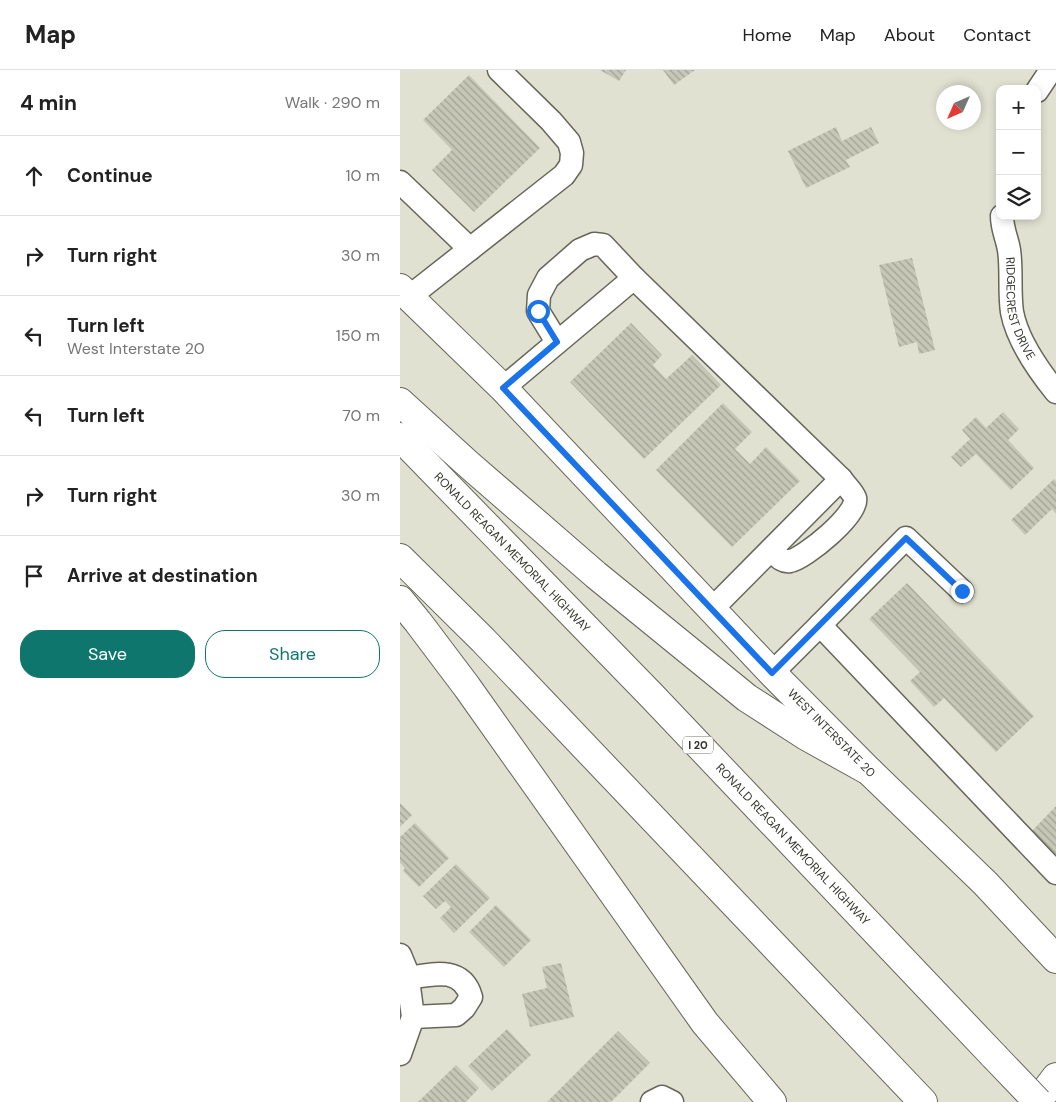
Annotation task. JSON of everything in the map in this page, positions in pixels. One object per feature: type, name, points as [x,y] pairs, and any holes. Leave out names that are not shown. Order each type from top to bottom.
[{"type":"main road","name":"WEST INTERSTATE 20","points":[[405,292],[503,388],[772,673],[869,771],[985,883],[1056,959]]},
{"type":"main road","points":[[400,402],[588,569],[739,692],[806,736],[869,771]]},
{"type":"main road","name":"RONALD REAGAN MEMORIAL HIGHWAY","points":[[400,437],[645,689],[1037,1102]]},
{"type":"main road","points":[[400,558],[482,640],[923,1102]]},
{"type":"main road","points":[[400,600],[467,687],[705,1023],[772,1102]]},
{"type":"main road","points":[[1037,1102],[1056,1077]]},
{"type":"street","points":[[405,292],[470,249],[564,175],[571,165],[572,153],[569,142],[551,121],[499,70]]},
{"type":"street","points":[[1041,85],[1051,70]]},
{"type":"street","points":[[400,182],[470,249]]},
{"type":"street","name":"RIDGECREST DRIVE","points":[[1002,220],[1002,227],[1009,251],[1012,312],[1018,330],[1038,370],[1056,392]]},
{"type":"street","points":[[557,342],[538,311],[539,294],[548,278],[580,250],[594,244],[603,245],[634,278],[841,479],[855,499],[855,507],[846,519],[805,555],[790,562],[783,561],[771,550]]},
{"type":"street","points":[[503,388],[634,278]]},
{"type":"street","points":[[712,610],[841,479]]},
{"type":"street","points":[[772,673],[906,538],[962,591]]},
{"type":"street","points":[[820,625],[1056,873]]},
{"type":"street","points":[[400,955],[407,972],[413,1017],[400,1054]]},
{"type":"street","points":[[408,978],[446,974],[461,979],[468,987],[471,997],[464,1008],[456,1015],[413,1017]]},
{"type":"street","points":[[652,1102],[662,1097],[672,1102]]},
{"type":"building","points":[[600,70],[626,70],[619,81]]},
{"type":"building","points":[[663,70],[695,70],[674,85]]},
{"type":"building","points":[[469,75],[540,148],[474,212],[432,170],[452,150],[423,120]]},
{"type":"building","points":[[836,127],[842,141],[871,127],[879,143],[846,160],[850,167],[806,188],[788,151]]},
{"type":"building","points":[[912,258],[935,350],[919,354],[917,342],[899,347],[879,265]]},
{"type":"building","points":[[631,323],[662,355],[653,365],[666,379],[692,355],[721,385],[644,459],[570,382]]},
{"type":"building","points":[[723,403],[752,432],[735,449],[750,464],[766,447],[800,481],[732,547],[656,470]]},
{"type":"building","points":[[1003,412],[1019,429],[1008,440],[1034,468],[1011,490],[976,454],[961,467],[951,457],[970,439],[962,430],[976,417],[986,428]]},
{"type":"building","points":[[1054,479],[1056,481],[1056,514],[1052,509],[1025,535],[1011,520]]},
{"type":"building","points":[[907,583],[1034,716],[996,752],[944,698],[934,707],[910,681],[920,672],[869,619]]},
{"type":"building","points":[[400,803],[412,815],[400,827]]},
{"type":"building","points":[[1056,806],[1056,855],[1032,831]]},
{"type":"building","points":[[415,823],[449,858],[419,887],[403,871],[405,868],[400,863],[400,837]]},
{"type":"building","points":[[456,864],[490,898],[454,933],[440,918],[451,907],[445,901],[436,909],[423,896]]},
{"type":"building","points":[[496,905],[531,940],[504,967],[469,932]]},
{"type":"building","points":[[561,963],[574,1017],[530,1027],[522,994],[547,988],[542,967]]},
{"type":"building","points":[[507,1029],[531,1055],[492,1091],[468,1066]]},
{"type":"building","points":[[618,1031],[650,1063],[611,1102],[547,1102]]},
{"type":"building","points":[[456,1065],[479,1088],[466,1102],[418,1102]]},
{"type":"route","points":[[538,311],[557,342],[503,388],[772,673],[906,538],[962,591]]}]
